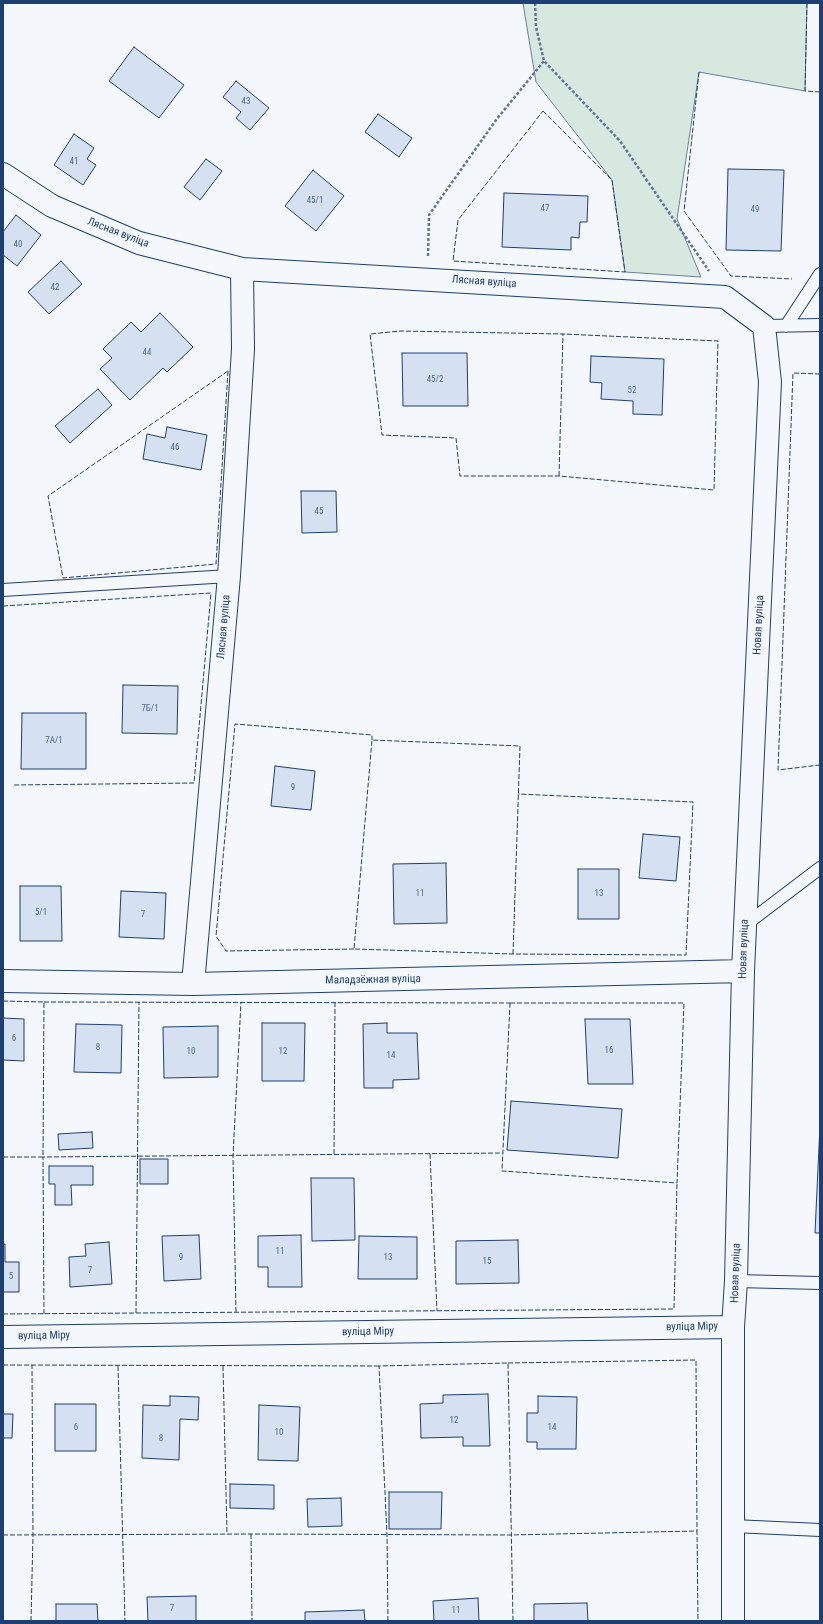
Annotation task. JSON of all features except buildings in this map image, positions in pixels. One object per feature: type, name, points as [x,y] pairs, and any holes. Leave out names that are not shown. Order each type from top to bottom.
[{"type":"street","name":"Лясная вуліца","points":[[3,174],[52,206],[140,243],[242,269],[428,278],[725,297]]},
{"type":"street","name":"Лясная вуліца","points":[[193,984],[229,576],[243,350],[242,269]]},
{"type":"street","points":[[725,297],[764,326]]},
{"type":"street","name":"Новая вуліца","points":[[733,1621],[733,1326],[736,1281],[743,971],[770,382],[764,326]]},
{"type":"street","name":"Маладзёжная вуліца","points":[[3,981],[193,984],[743,971]]},
{"type":"street","name":"вуліца Міру","points":[[3,1337],[733,1326]]},
{"type":"lane","points":[[786,326],[820,274]]},
{"type":"lane","points":[[764,326],[820,325]]},
{"type":"lane","points":[[3,590],[229,576]]},
{"type":"lane","points":[[745,925],[820,868]]},
{"type":"lane","points":[[736,1281],[820,1283]]},
{"type":"lane","points":[[733,1526],[820,1530]]},
{"type":"path","points":[[535,3],[536,27],[544,61],[620,141],[685,234],[725,297]]},
{"type":"path","points":[[428,278],[429,215],[496,120],[544,61]]},
{"type":"shaded area","points":[[523,3],[807,3],[805,91],[699,72],[677,219],[701,277],[625,272],[612,180],[536,82]]},
{"type":"fence","points":[[807,3],[805,91],[820,92]]},
{"type":"fence","points":[[699,72],[684,211],[731,276],[792,279]]},
{"type":"fence","points":[[543,111],[612,180],[625,272],[453,261],[458,220],[543,111]]},
{"type":"fence","points":[[559,476],[563,334],[400,331],[370,334],[382,435],[456,438],[460,476],[559,476],[714,490],[718,341],[563,334]]},
{"type":"fence","points":[[228,371],[216,564],[63,578],[48,496],[228,371]]},
{"type":"fence","points":[[820,374],[793,373],[778,770],[820,765]]},
{"type":"fence","points":[[3,606],[211,593],[194,783],[13,785]]},
{"type":"fence","points":[[354,949],[226,951],[216,936],[235,724],[372,735],[372,740]]},
{"type":"fence","points":[[513,954],[520,746],[372,740],[354,949],[513,954],[686,955],[693,802],[518,794]]},
{"type":"fence","points":[[3,1001],[44,1002],[43,1157],[3,1157]]},
{"type":"fence","points":[[44,1002],[510,1003]]},
{"type":"fence","points":[[136,1313],[139,1002]]},
{"type":"fence","points":[[236,1312],[233,1156],[241,1002]]},
{"type":"fence","points":[[334,1154],[335,1003]]},
{"type":"fence","points":[[510,1003],[684,1003],[677,1183],[502,1171],[510,1003]]},
{"type":"fence","points":[[44,1314],[43,1157],[503,1153]]},
{"type":"fence","points":[[430,1154],[437,1311]]},
{"type":"fence","points":[[3,1314],[674,1309],[677,1183]]},
{"type":"fence","points":[[508,1363],[696,1360],[697,1531]]},
{"type":"fence","points":[[388,1621],[387,1535],[379,1366],[508,1363],[513,1621]]},
{"type":"fence","points":[[3,1365],[379,1366]]},
{"type":"fence","points":[[31,1621],[33,1535],[32,1365]]},
{"type":"fence","points":[[118,1366],[125,1621]]},
{"type":"fence","points":[[223,1366],[227,1534]]},
{"type":"fence","points":[[3,1535],[510,1535],[697,1531],[698,1621]]},
{"type":"fence","points":[[251,1534],[252,1621]]}]
